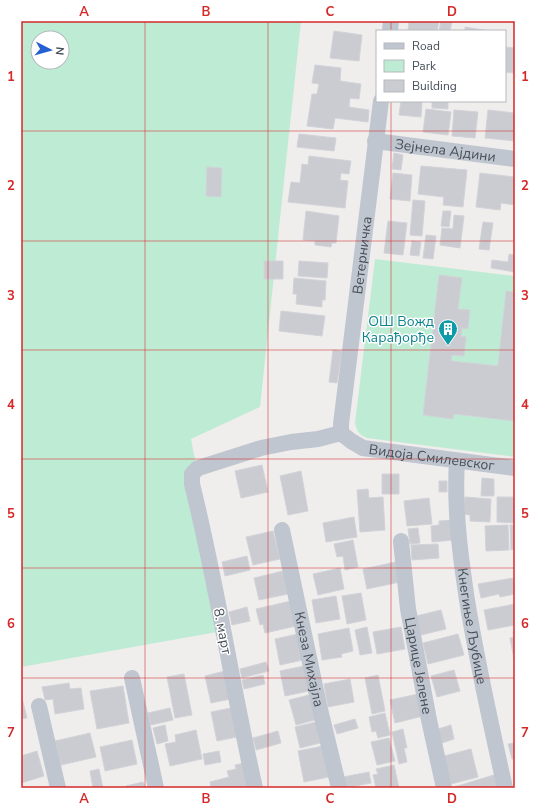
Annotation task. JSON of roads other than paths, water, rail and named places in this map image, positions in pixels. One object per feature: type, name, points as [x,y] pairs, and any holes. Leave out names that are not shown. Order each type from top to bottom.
[{"type":"street","name":"Ветерничка","points":[[341,433],[381,102]]},
{"type":"street","name":"Зејнела Ајдини","points":[[376,141],[515,159]]},
{"type":"street","name":"Видоја Смилевског","points":[[341,433],[363,448],[515,468]]},
{"type":"street","name":"8. март","points":[[255,788],[192,484],[192,474],[198,468],[261,448],[291,442],[318,439],[341,433]]},
{"type":"street","name":"Кнегиње Љубице","points":[[457,461],[455,502],[463,572],[475,652],[505,788]]},
{"type":"street","name":"Кнеза Михајла","points":[[282,530],[319,705],[339,788]]},
{"type":"street","name":"Царице Јелене","points":[[401,541],[408,609],[432,735],[444,788]]},
{"type":"street","points":[[132,678],[156,788]]},
{"type":"street","points":[[39,706],[58,788]]},
{"type":"place","name":"ОШ Вожд Карађорђе","points":[[448,346]]}]
